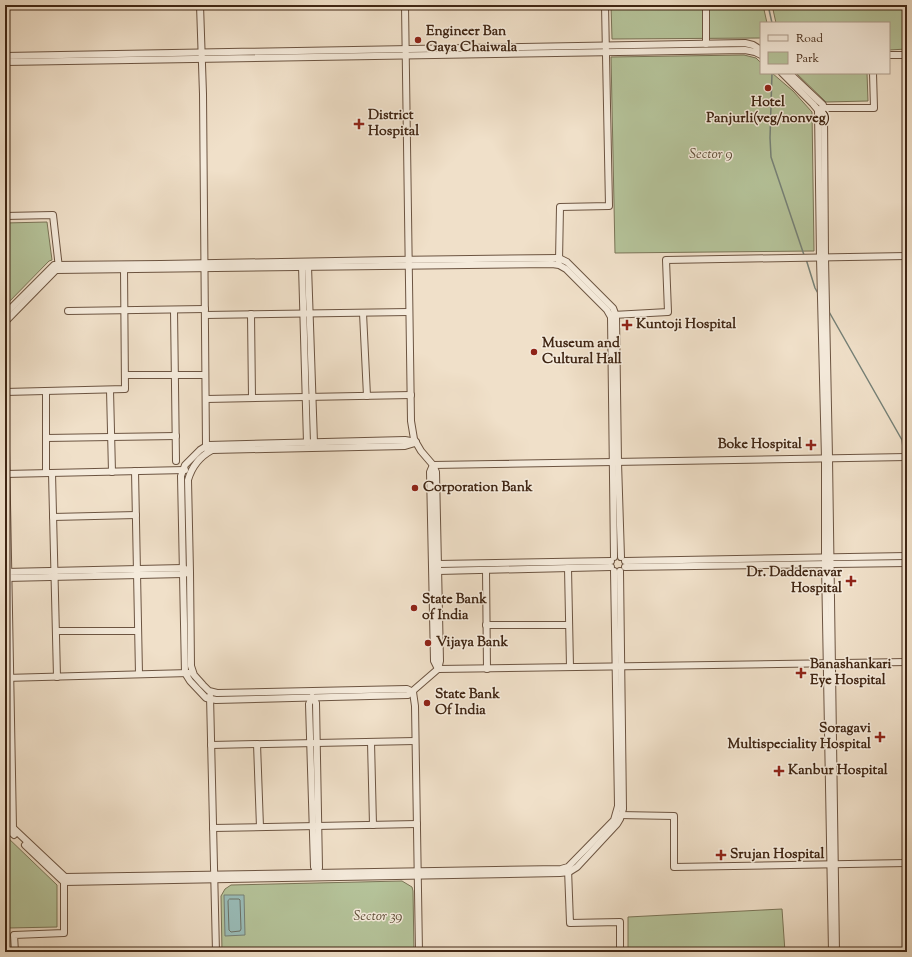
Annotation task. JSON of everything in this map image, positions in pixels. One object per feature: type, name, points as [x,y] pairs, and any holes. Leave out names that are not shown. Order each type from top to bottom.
[{"type":"street","points":[[200,5],[202,55],[207,449]]},
{"type":"street","points":[[405,5],[411,421],[414,439],[421,452],[433,465],[907,457]]},
{"type":"street","points":[[606,5],[609,206],[560,207],[559,261],[607,310],[612,314],[668,312],[666,260],[907,256]]},
{"type":"street","points":[[706,5],[706,44]]},
{"type":"street","points":[[606,49],[745,43],[753,45],[760,49]]},
{"type":"street","points":[[5,56],[202,55],[606,49],[745,50],[760,54]]},
{"type":"street","points":[[5,62],[202,55]]},
{"type":"street","points":[[890,55],[907,55]]},
{"type":"street","points":[[783,74],[821,109],[874,108],[873,74]]},
{"type":"street","points":[[790,74],[823,105],[821,109],[823,258],[826,296],[824,309]]},
{"type":"street","points":[[5,216],[54,215],[59,267]]},
{"type":"street","points":[[823,258],[821,288],[824,309],[827,458],[832,952]]},
{"type":"street","points":[[5,322],[59,267],[305,265],[408,262],[552,264],[559,261]]},
{"type":"street","points":[[5,314],[54,265],[59,267],[124,269],[204,266]]},
{"type":"street","points":[[305,265],[309,397],[307,443]]},
{"type":"street","points":[[9,828],[5,394],[46,391],[126,389],[124,269]]},
{"type":"street","points":[[68,311],[174,310],[251,314],[409,312]]},
{"type":"street","points":[[174,310],[176,462]]},
{"type":"street","points":[[363,313],[367,396]]},
{"type":"street","points":[[251,314],[252,398]]},
{"type":"street","points":[[214,877],[317,873],[560,873],[577,867],[617,824],[619,815],[623,809],[618,667],[619,566],[612,314]]},
{"type":"street","points":[[125,375],[205,375]]},
{"type":"street","points":[[110,390],[112,472]]},
{"type":"street","points":[[46,391],[46,438],[53,517],[57,677]]},
{"type":"street","points":[[206,399],[411,395]]},
{"type":"street","points":[[309,397],[314,443]]},
{"type":"street","points":[[46,438],[176,436]]},
{"type":"street","points":[[416,442],[405,440],[208,445],[204,454],[191,470],[188,480],[191,666],[194,675],[210,695],[216,700],[408,695],[438,669],[440,661],[430,472],[433,465]]},
{"type":"street","points":[[413,692],[407,689],[217,694],[210,695],[206,698],[190,681],[185,673],[181,476],[185,465],[200,450],[405,446],[416,442]]},
{"type":"street","points":[[616,462],[612,559],[610,564],[619,566]]},
{"type":"street","points":[[6,474],[191,470]]},
{"type":"street","points":[[135,471],[139,674]]},
{"type":"street","points":[[53,517],[136,515]]},
{"type":"street","points":[[436,568],[612,559],[618,556],[619,566]]},
{"type":"street","points":[[436,568],[486,570],[568,568],[828,561],[907,556]]},
{"type":"street","points":[[828,561],[907,563]]},
{"type":"street","points":[[568,568],[570,667]]},
{"type":"street","points":[[486,570],[487,669]]},
{"type":"street","points":[[7,575],[190,572]]},
{"type":"street","points":[[486,625],[569,625]]},
{"type":"street","points":[[56,631],[138,631]]},
{"type":"street","points":[[438,669],[907,662]]},
{"type":"street","points":[[8,678],[193,673]]},
{"type":"street","points":[[413,692],[415,706],[419,952]]},
{"type":"street","points":[[210,695],[216,952]]},
{"type":"street","points":[[5,697],[9,828],[64,880],[418,873]]},
{"type":"street","points":[[312,697],[316,703],[313,743],[315,826],[319,868],[317,873]]},
{"type":"street","points":[[211,745],[415,740]]},
{"type":"street","points":[[371,742],[373,825]]},
{"type":"street","points":[[257,744],[260,827]]},
{"type":"street","points":[[619,815],[674,816],[674,867],[907,863]]},
{"type":"street","points":[[213,828],[417,824]]},
{"type":"street","points":[[832,864],[836,952]]},
{"type":"street","points":[[568,869],[570,923],[620,922],[620,952]]},
{"type":"street","points":[[15,952],[14,934],[64,933],[64,880]]},
{"type":"green space","points":[[611,5],[763,5],[767,22],[760,22],[760,38],[612,39]]},
{"type":"green space","points":[[772,5],[907,5],[907,49],[890,50],[890,22],[776,22]]},
{"type":"green space","name":"Sector 9","points":[[744,55],[756,58],[760,62],[760,74],[773,74],[793,91],[812,112],[814,251],[615,253],[611,57]]},
{"type":"green space","points":[[797,74],[867,74],[868,101],[826,102]]},
{"type":"green space","points":[[47,222],[52,260],[49,261],[5,306],[5,223]]},
{"type":"green space","points":[[5,835],[57,885],[57,927],[8,928],[8,952],[5,952]]},
{"type":"green space","name":"Sector 39","points":[[402,881],[412,887],[413,891],[414,952],[222,952],[221,896],[225,889],[231,885]]},
{"type":"green space","points":[[782,909],[785,952],[628,952],[628,917]]},
{"type":"water","points":[[224,895],[244,895],[245,935],[225,936]]},
{"type":"waterway","points":[[768,5],[772,22]]},
{"type":"waterway","points":[[772,74],[770,138],[771,157],[804,255]]},
{"type":"waterway","points":[[806,259],[815,288],[819,295]]},
{"type":"waterway","points":[[828,310],[902,440],[904,454]]},
{"type":"waterway","points":[[903,458],[903,465],[907,471]]},
{"type":"place","name":"Engineer Ban Gaya Chaiwala","points":[[418,40]]},
{"type":"place","name":"Hotel Panjurli(veg/nonveg)","points":[[768,88]]},
{"type":"place","name":"District Hospital","points":[[359,124]]},
{"type":"place","name":"Kuntoji Hospital","points":[[627,325]]},
{"type":"place","name":"Museum and Cultural Hall","points":[[534,352]]},
{"type":"place","name":"Boke Hospital","points":[[811,445]]},
{"type":"place","name":"Corporation Bank","points":[[415,488]]},
{"type":"place","name":"Dr. Daddenavar Hospital","points":[[851,581]]},
{"type":"place","name":"State Bank of India","points":[[414,608]]},
{"type":"place","name":"Vijaya Bank","points":[[428,643]]},
{"type":"place","name":"Banashankari Eye Hospital","points":[[801,673]]},
{"type":"place","name":"State Bank Of India","points":[[427,703]]},
{"type":"place","name":"Soragavi Multispeciality Hospital","points":[[880,737]]},
{"type":"place","name":"Kanbur Hospital","points":[[779,771]]},
{"type":"place","name":"Srujan Hospital","points":[[721,855]]}]
